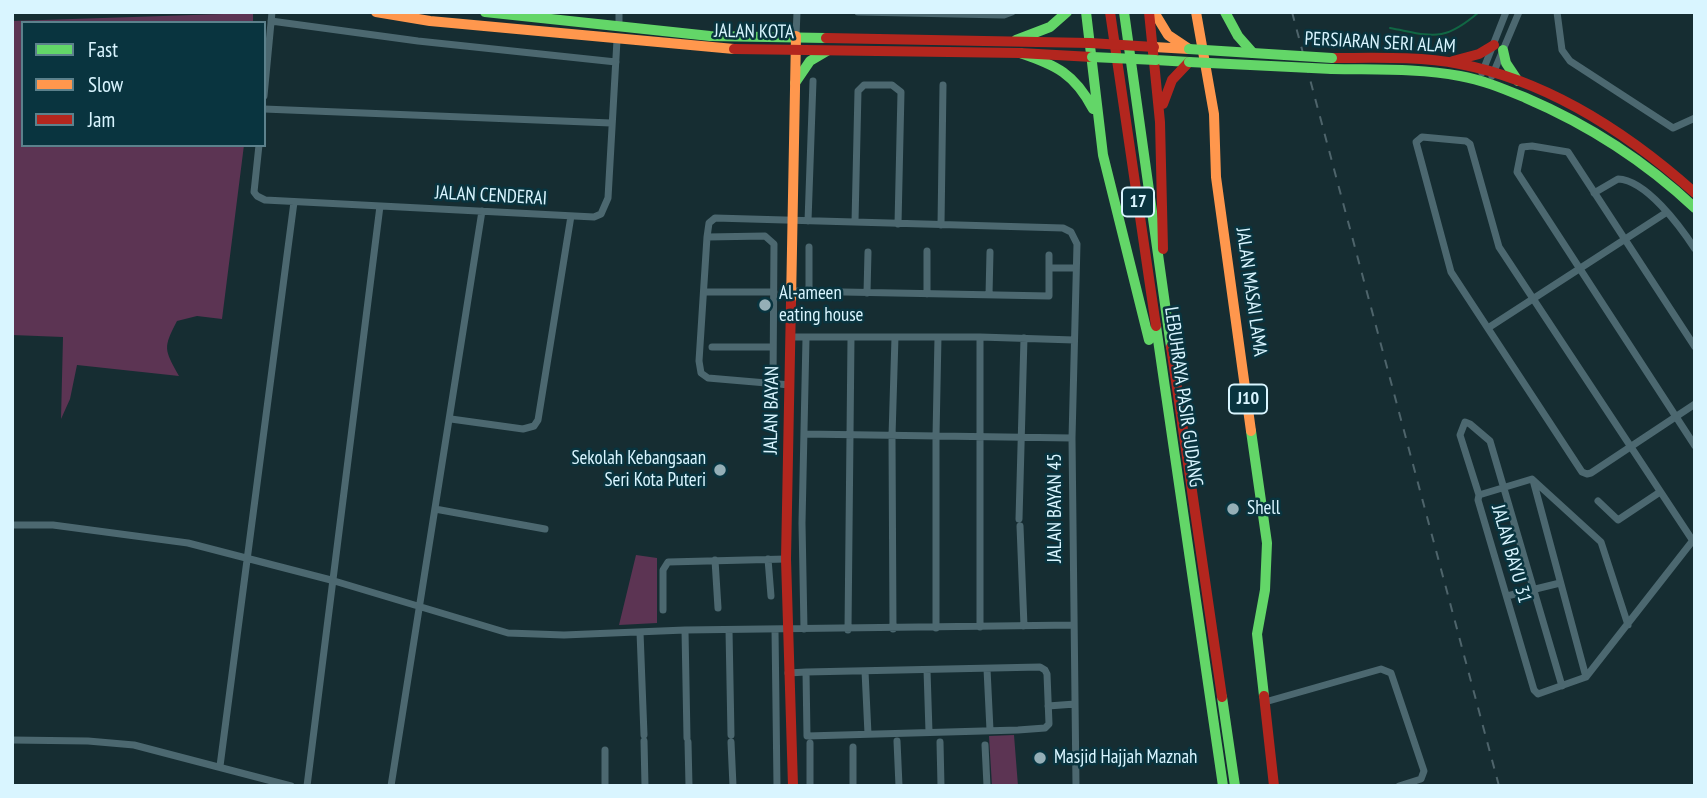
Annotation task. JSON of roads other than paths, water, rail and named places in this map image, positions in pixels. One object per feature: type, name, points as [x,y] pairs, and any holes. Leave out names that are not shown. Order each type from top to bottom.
[{"type":"main road","name":"JALAN KOTA","points":[[376,12],[430,21],[714,49],[1020,53],[1156,60]]},
{"type":"main road","name":"JALAN KOTA","points":[[485,12],[710,36],[1016,40],[1154,47]]},
{"type":"main road","points":[[1016,40],[1055,25],[1067,12]]},
{"type":"main road","points":[[1086,12],[1106,167],[1164,391]]},
{"type":"main road","name":"LEBUHRAYA PASIR GUDANG","points":[[1110,12],[1223,786]]},
{"type":"main road","name":"LEBUHRAYA PASIR GUDANG","points":[[1124,12],[1235,786]]},
{"type":"main road","points":[[1152,12],[1160,121],[1164,232],[1162,275]]},
{"type":"main road","points":[[1152,12],[1168,34],[1189,49]]},
{"type":"main road","name":"JALAN MASAI LAMA","points":[[1196,12],[1214,114],[1216,177],[1267,543],[1265,590],[1257,634],[1274,786]]},
{"type":"main road","points":[[1225,12],[1238,36],[1253,53]]},
{"type":"main road","name":"JALAN BAYAN","points":[[793,786],[786,559],[796,36]]},
{"type":"main road","name":"PERSIARAN SERI ALAM","points":[[1154,47],[1253,53],[1396,70],[1486,77],[1605,136],[1667,180],[1695,208]]},
{"type":"main road","points":[[1444,63],[1468,59],[1498,47],[1520,84]]},
{"type":"main road","points":[[795,83],[810,61],[829,50]]},
{"type":"main road","points":[[1020,53],[1048,62],[1071,75],[1080,85],[1098,120]]},
{"type":"main road","name":"PERSIARAN SERI ALAM","points":[[1156,60],[1332,63],[1396,57],[1444,63],[1486,77],[1520,84],[1580,110],[1675,173],[1695,193]]},
{"type":"main road","points":[[1160,121],[1170,82],[1189,62]]},
{"type":"street","points":[[619,12],[619,26]]},
{"type":"street","points":[[796,36],[797,12]]},
{"type":"street","points":[[858,12],[1004,15],[1012,12]]},
{"type":"street","points":[[1486,77],[1498,47],[1506,12]]},
{"type":"street","points":[[1498,47],[1519,12]]},
{"type":"street","points":[[1557,12],[1562,50],[1570,61],[1673,128],[1695,118]]},
{"type":"street","points":[[266,76],[272,17],[418,41],[616,62]]},
{"type":"street","name":"JALAN CENDERAI","points":[[259,147],[254,192],[265,200],[594,217],[601,214],[606,207],[617,40]]},
{"type":"street","points":[[808,221],[813,81]]},
{"type":"street","points":[[855,222],[858,91],[864,85],[892,85],[901,92],[898,224]]},
{"type":"street","points":[[790,385],[708,378],[701,373],[699,361],[709,223],[715,218],[941,225],[943,85]]},
{"type":"street","points":[[266,109],[611,123]]},
{"type":"street","points":[[1586,677],[1694,539],[1660,492],[1631,448],[1535,299],[1499,247],[1471,144],[1466,141],[1422,136],[1418,139],[1416,142],[1451,272],[1582,472],[1587,474],[1631,448],[1695,404]]},
{"type":"street","points":[[1695,347],[1566,150],[1524,146],[1520,150],[1517,172],[1695,446]]},
{"type":"street","points":[[1594,193],[1621,178],[1636,185],[1667,212],[1695,249]]},
{"type":"street","points":[[220,766],[294,202]]},
{"type":"street","points":[[307,786],[380,206]]},
{"type":"street","points":[[391,786],[482,211]]},
{"type":"street","points":[[1488,328],[1667,212]]},
{"type":"street","points":[[450,419],[523,429],[534,426],[540,414],[571,216]]},
{"type":"street","name":"JALAN BAYAN 45","points":[[941,225],[1063,228],[1071,232],[1077,244],[1072,438],[1076,786]]},
{"type":"street","points":[[707,237],[765,236],[773,241],[773,383]]},
{"type":"street","points":[[809,247],[809,292]]},
{"type":"street","points":[[927,251],[927,294]]},
{"type":"street","points":[[989,295],[990,251]]},
{"type":"street","points":[[867,252],[867,293]]},
{"type":"street","points":[[792,291],[1049,296],[1049,255]]},
{"type":"street","points":[[1049,268],[1076,268]]},
{"type":"street","points":[[704,292],[774,292]]},
{"type":"street","points":[[791,337],[1074,340]]},
{"type":"street","points":[[894,629],[892,436],[895,337]]},
{"type":"street","points":[[936,628],[938,337]]},
{"type":"street","points":[[980,337],[981,627]]},
{"type":"street","points":[[804,629],[802,523],[806,338]]},
{"type":"street","points":[[848,629],[851,338]]},
{"type":"street","points":[[1024,338],[1020,523],[1024,626]]},
{"type":"street","points":[[712,347],[773,347]]},
{"type":"street","points":[[1479,495],[1460,435],[1465,422],[1490,441],[1562,686]]},
{"type":"street","points":[[804,434],[1072,438]]},
{"type":"street","points":[[1532,479],[1586,677]]},
{"type":"street","points":[[1532,479],[1601,542],[1628,625]]},
{"type":"street","name":"JALAN BAYU 31","points":[[1532,479],[1479,495],[1478,500],[1536,693],[1541,694],[1586,677]]},
{"type":"street","points":[[1598,501],[1618,520],[1660,492]]},
{"type":"street","points":[[435,509],[545,528]]},
{"type":"street","points":[[12,525],[53,525],[188,543],[331,580],[508,633],[564,635],[1074,625]]},
{"type":"street","points":[[768,559],[771,596]]},
{"type":"street","points":[[663,610],[665,563],[786,559]]},
{"type":"street","points":[[715,560],[718,608]]},
{"type":"street","points":[[1507,596],[1560,583]]},
{"type":"street","points":[[775,629],[777,786]]},
{"type":"street","points":[[729,630],[733,786]]},
{"type":"street","points":[[685,631],[689,786]]},
{"type":"street","points":[[640,632],[645,786]]},
{"type":"street","points":[[788,673],[806,672],[987,669],[1040,667],[1045,670],[1048,726],[807,736],[806,672]]},
{"type":"street","points":[[1265,702],[1381,668],[1387,669],[1391,673],[1424,771],[1420,779],[1399,786]]},
{"type":"street","points":[[987,669],[990,730]]},
{"type":"street","points":[[927,670],[929,732]]},
{"type":"street","points":[[865,671],[868,734]]},
{"type":"street","points":[[1048,706],[1075,704]]},
{"type":"street","points":[[12,740],[88,741],[134,745],[291,786]]},
{"type":"street","points":[[897,741],[899,786]]},
{"type":"street","points":[[940,742],[941,786]]},
{"type":"street","points":[[810,743],[810,786]]},
{"type":"street","points":[[985,745],[986,786]]},
{"type":"street","points":[[853,747],[853,786]]},
{"type":"street","points":[[605,750],[605,786]]},
{"type":"waterway","points":[[1390,28],[1437,35],[1456,29],[1479,12]]},
{"type":"railway","points":[[1292,12],[1499,786]]},
{"type":"place","name":"Al-ameen eating house","points":[[765,305]]},
{"type":"place","name":"Sekolah Kebangsaan Seri Kota Puteri","points":[[720,470]]},
{"type":"place","name":"Shell","points":[[1233,509]]},
{"type":"place","name":"Masjid Hajjah Maznah","points":[[1040,758]]}]
